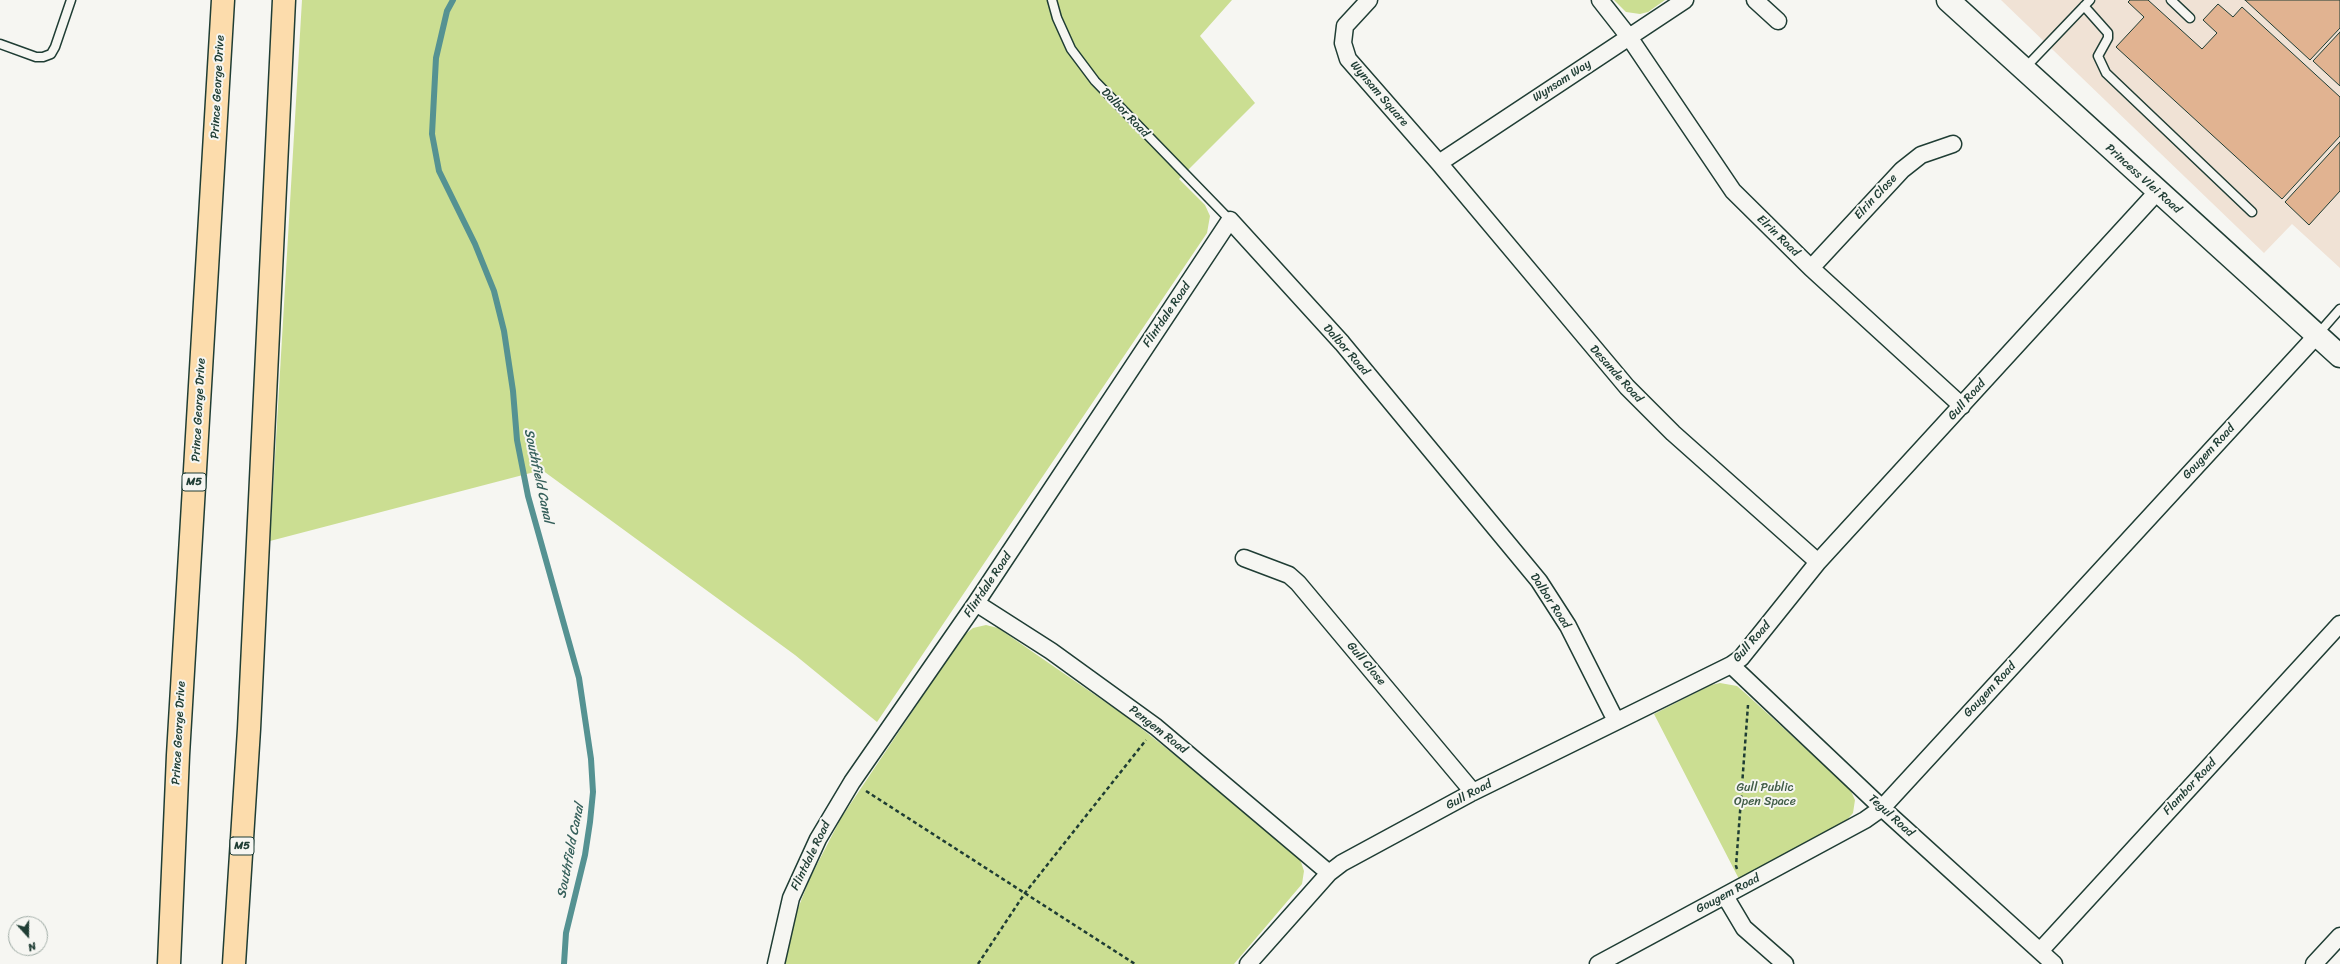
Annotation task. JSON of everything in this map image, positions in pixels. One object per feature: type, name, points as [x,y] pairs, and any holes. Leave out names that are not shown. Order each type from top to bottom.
[{"type":"main road","name":"Prince George Drive","points":[[169,964],[178,755],[223,0]]},
{"type":"main road","name":"M5","points":[[234,964],[249,729],[284,0]]},
{"type":"street","name":"Wynsam Square","points":[[1369,0],[1345,26],[1343,44],[1348,58],[1439,163]]},
{"type":"street","points":[[1600,0],[1629,37]]},
{"type":"street","name":"Wynsam Way","points":[[1439,163],[1685,0]]},
{"type":"street","points":[[1755,0],[1778,21]]},
{"type":"street","name":"Princess Vlei Road","points":[[1948,0],[2340,356]]},
{"type":"street","name":"Elrin Road","points":[[1629,37],[1733,191],[1811,268],[1962,406]]},
{"type":"street","name":"Elrin Close","points":[[1811,268],[1902,170],[1921,155],[1953,144]]},
{"type":"street","name":"Desande Road","points":[[1439,163],[1631,392],[1673,433],[1818,562]]},
{"type":"street","name":"Gull Road","points":[[1248,964],[1329,872],[1342,863],[1473,792],[1730,665],[1751,646],[1818,562],[2158,192]]},
{"type":"street","name":"Flintdale Road","points":[[776,964],[791,898],[818,839],[852,782],[976,603],[1230,220]]},
{"type":"street","name":"Dalbor Road","points":[[1230,220],[1342,343],[1539,581],[1568,626],[1616,721]]},
{"type":"street","name":"Gougem Road","points":[[1598,964],[1865,820],[1882,808],[2317,335]]},
{"type":"street","name":"Gull Close","points":[[1244,558],[1290,575],[1298,583],[1473,792]]},
{"type":"street","name":"Pengem Road","points":[[976,603],[1051,652],[1156,727],[1329,872]]},
{"type":"street","name":"Flambor Road","points":[[2040,951],[2340,624]]},
{"type":"street","name":"Tegul Road","points":[[1730,665],[1882,808],[2054,964]]},
{"type":"street","points":[[1725,896],[1744,928],[1785,964]]},
{"type":"street","points":[[2314,964],[2340,936]]},
{"type":"lane","points":[[0,44],[36,56],[42,57],[51,54],[55,47],[71,0]]},
{"type":"lane","name":"Dalbor Road","points":[[1052,0],[1057,18],[1071,49],[1095,81],[1230,220]]},
{"type":"lane","points":[[2171,0],[2190,18]]},
{"type":"lane","points":[[2024,69],[2087,3],[2108,33],[2108,38],[2101,48],[2098,56],[2106,73],[2252,212]]},
{"type":"lane","points":[[2317,335],[2340,309]]},
{"type":"path","points":[[1739,873],[1736,866],[1748,705],[1749,697],[1755,689]]},
{"type":"path","points":[[978,964],[1025,893],[1156,727]]},
{"type":"path","points":[[852,782],[1134,964]]},
{"type":"shaded area","points":[[2001,0],[2340,0],[2340,268],[2292,224],[2264,253]]},
{"type":"green space","points":[[302,0],[1232,0],[1200,36],[1255,103],[1179,179],[1205,205],[1210,216],[1207,233],[877,722],[795,655],[542,470],[270,541]]},
{"type":"green space","points":[[1614,0],[1665,0],[1648,12],[1640,14],[1626,12]]},
{"type":"green space","points":[[986,625],[998,628],[1127,717],[1240,807],[1300,859],[1304,871],[1302,884],[1234,964],[784,964],[797,911],[810,878],[841,818],[963,636],[973,628]]},
{"type":"green space","name":"Gull Public Open Space","points":[[1720,683],[1737,686],[1744,692],[1850,789],[1855,800],[1853,813],[1845,822],[1739,879],[1654,714],[1711,685]]},
{"type":"building","points":[[2130,0],[2148,0],[2202,49],[2217,33],[2203,20],[2218,4],[2233,17],[2242,7],[2340,97],[2340,136],[2282,199],[2116,47],[2144,17],[2128,2]]},
{"type":"building","points":[[2245,0],[2340,0],[2340,28],[2310,60]]},
{"type":"building","points":[[2340,32],[2340,86],[2313,61]]},
{"type":"building","points":[[2340,142],[2340,191],[2309,225],[2285,202]]},
{"type":"waterway","name":"Southfield Canal","points":[[453,0],[447,11],[436,58],[432,134],[439,171],[475,244],[494,291],[504,331],[513,391],[517,440],[528,496],[579,678],[591,759],[593,792],[590,822],[585,855],[566,933],[564,964]]}]
